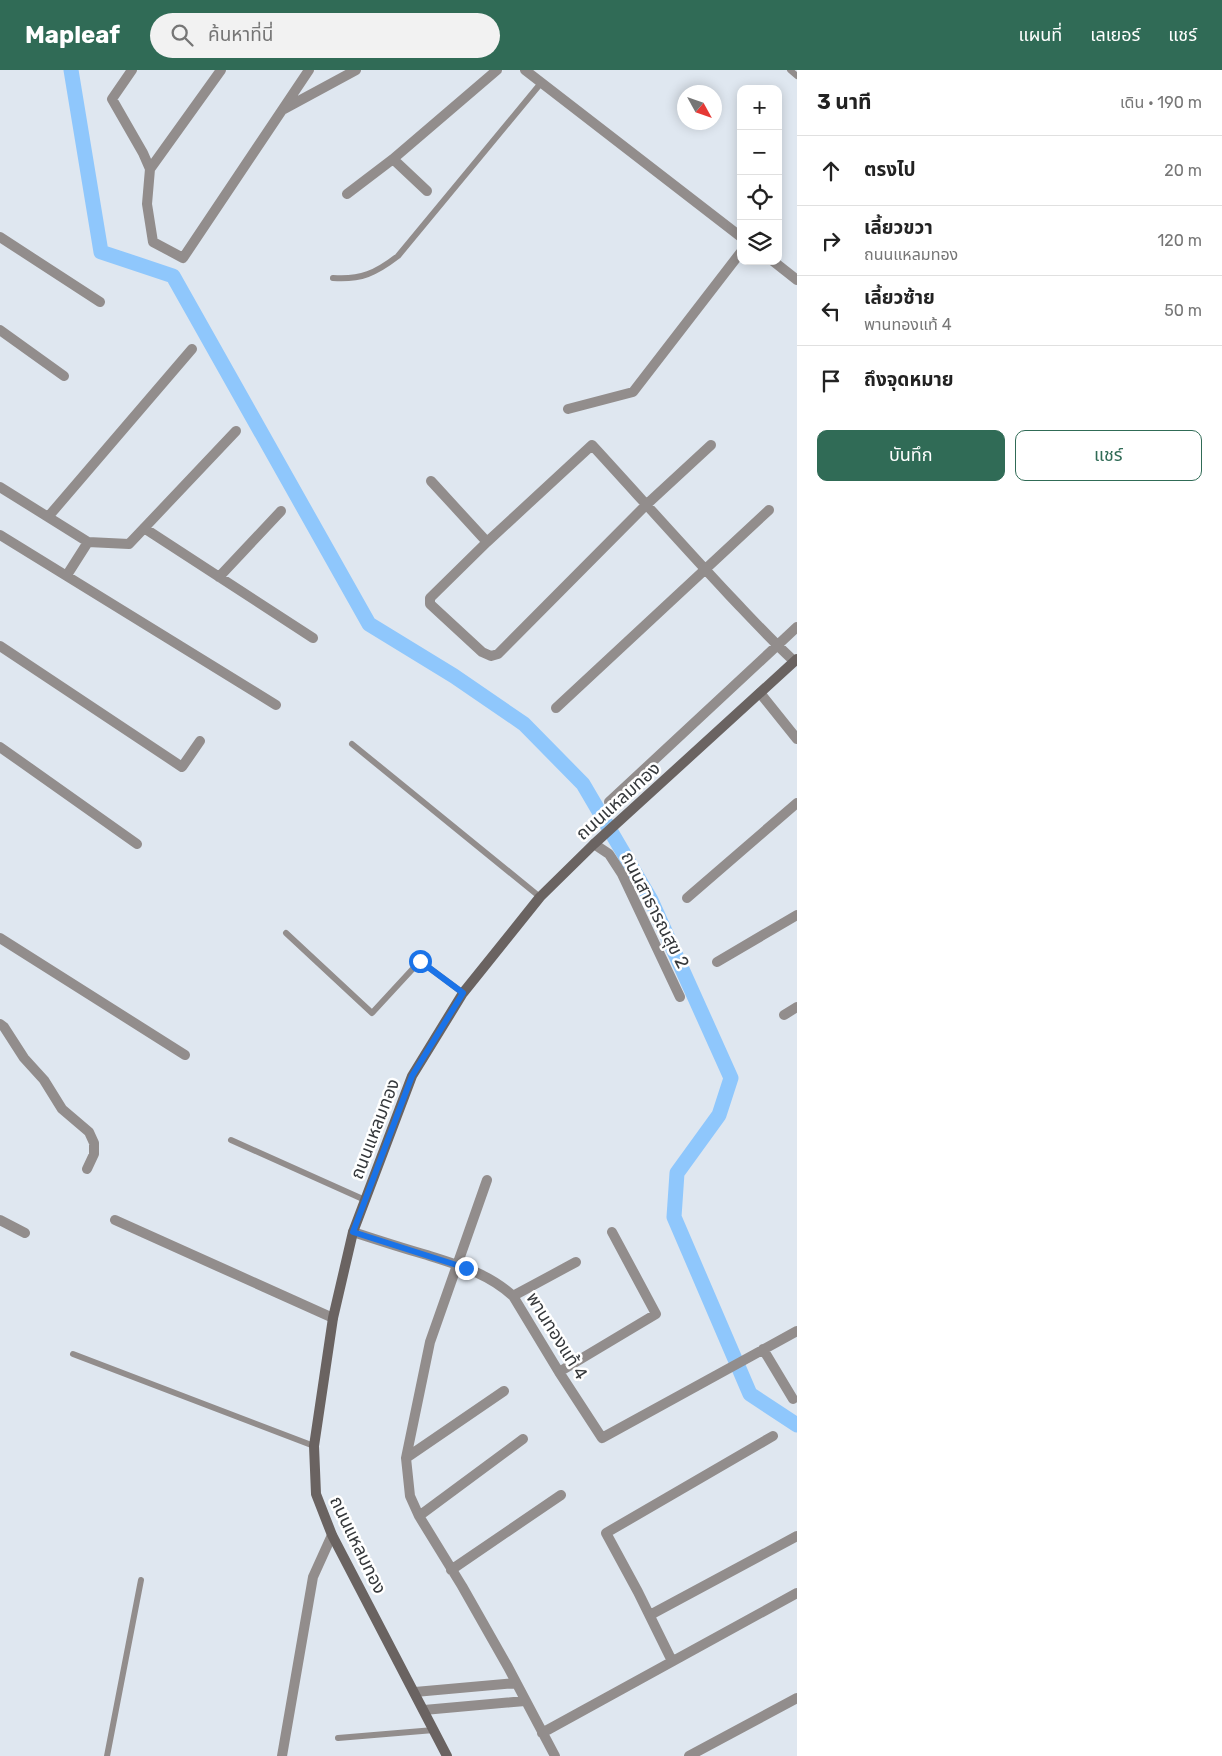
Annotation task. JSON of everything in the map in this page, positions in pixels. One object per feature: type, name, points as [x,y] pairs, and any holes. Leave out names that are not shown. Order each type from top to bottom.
[{"type":"main road","name":"ถนนแหลมทอง","points":[[447,1756],[332,1536],[316,1494],[314,1446],[333,1318],[353,1232],[412,1076],[463,993],[540,897],[602,835],[796,660]]},
{"type":"street","points":[[132,70],[112,99],[150,169],[147,204],[153,242],[183,258],[309,70]]},
{"type":"street","points":[[150,169],[221,70]]},
{"type":"street","points":[[282,111],[356,70]]},
{"type":"street","points":[[347,194],[393,159],[497,70]]},
{"type":"street","points":[[525,70],[737,233]]},
{"type":"street","points":[[393,159],[427,191]]},
{"type":"street","points":[[0,237],[100,302]]},
{"type":"street","points":[[568,409],[633,392],[737,257]]},
{"type":"street","points":[[778,265],[797,280]]},
{"type":"street","points":[[0,330],[64,376]]},
{"type":"street","points":[[48,517],[192,349]]},
{"type":"street","points":[[0,487],[88,542],[128,544],[236,431]]},
{"type":"street","points":[[711,445],[646,505],[498,654],[491,656],[482,652],[430,604],[430,598],[487,542],[592,445],[646,505],[704,569],[778,646],[796,660]]},
{"type":"street","points":[[431,481],[487,542]]},
{"type":"street","points":[[556,708],[769,510]]},
{"type":"street","points":[[219,577],[281,511]]},
{"type":"street","points":[[144,528],[313,638]]},
{"type":"street","points":[[0,535],[276,705]]},
{"type":"street","points":[[67,575],[88,542]]},
{"type":"street","points":[[609,802],[797,627]]},
{"type":"street","points":[[0,646],[182,767],[200,741]]},
{"type":"street","points":[[760,693],[797,739]]},
{"type":"street","points":[[0,747],[137,844]]},
{"type":"street","points":[[687,898],[797,803]]},
{"type":"street","name":"ถนนสาธารณสุข 2","points":[[594,844],[610,854],[622,874],[680,997]]},
{"type":"street","points":[[717,962],[797,915]]},
{"type":"street","points":[[0,938],[185,1055]]},
{"type":"street","points":[[784,1015],[797,1007]]},
{"type":"street","points":[[0,1024],[4,1026],[24,1058],[44,1080],[62,1109],[89,1132],[94,1144],[94,1154],[87,1169]]},
{"type":"street","points":[[487,1180],[430,1342],[406,1458],[410,1496],[419,1516],[462,1586],[555,1756]]},
{"type":"street","points":[[0,1220],[25,1234]]},
{"type":"street","points":[[115,1220],[333,1318]]},
{"type":"street","name":"พานทองแท้ 4","points":[[353,1232],[456,1265],[488,1277],[504,1287],[513,1296],[602,1438],[763,1349]]},
{"type":"street","points":[[559,1372],[656,1314],[612,1232]]},
{"type":"street","points":[[513,1296],[576,1262]]},
{"type":"street","points":[[793,1399],[763,1349],[797,1331]]},
{"type":"street","points":[[406,1458],[504,1391]]},
{"type":"street","points":[[672,1661],[650,1615],[606,1533],[774,1436]]},
{"type":"street","points":[[419,1516],[523,1439]]},
{"type":"street","points":[[451,1570],[561,1495]]},
{"type":"street","points":[[282,1756],[313,1577],[332,1536]]},
{"type":"street","points":[[650,1615],[797,1536]]},
{"type":"street","points":[[542,1733],[797,1594]]},
{"type":"street","points":[[415,1692],[516,1683]]},
{"type":"street","points":[[689,1756],[797,1698]]},
{"type":"street","points":[[424,1710],[525,1701]]},
{"type":"lane","points":[[790,70],[797,76]]},
{"type":"lane","points":[[333,278],[350,280],[370,274],[384,267],[398,256],[541,82]]},
{"type":"lane","points":[[352,744],[540,897]]},
{"type":"lane","points":[[286,933],[372,1013],[420,961],[463,993]]},
{"type":"lane","points":[[231,1140],[365,1200]]},
{"type":"lane","points":[[73,1354],[314,1446]]},
{"type":"lane","points":[[107,1756],[140,1580]]},
{"type":"lane","points":[[338,1738],[434,1730]]},
{"type":"waterway","points":[[71,70],[101,252],[173,276],[369,624],[454,676],[524,724],[583,784],[651,900],[731,1078],[719,1115],[677,1173],[674,1217],[750,1394],[797,1425]]},
{"type":"route","points":[[420,961],[463,993],[412,1076],[353,1232],[466,1268]]}]
